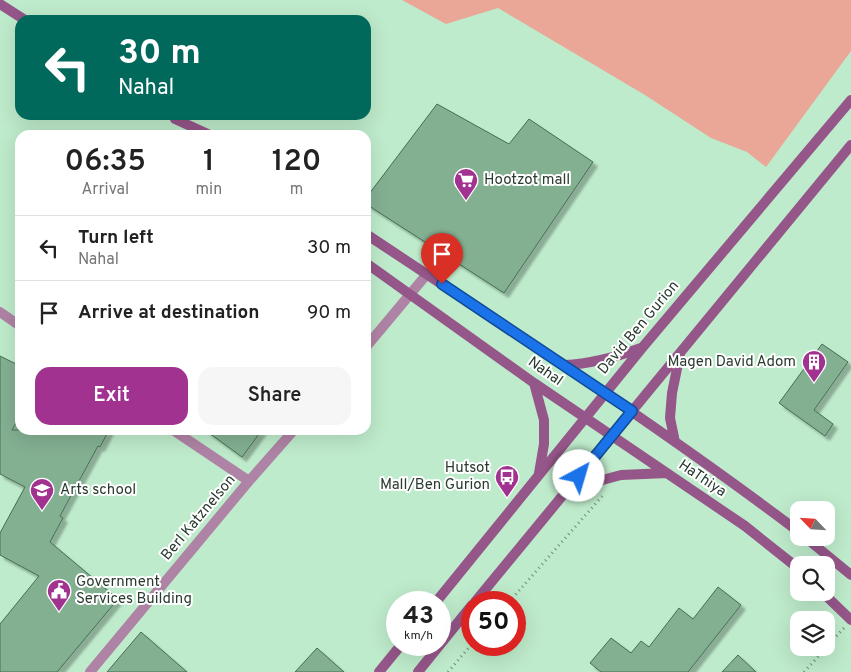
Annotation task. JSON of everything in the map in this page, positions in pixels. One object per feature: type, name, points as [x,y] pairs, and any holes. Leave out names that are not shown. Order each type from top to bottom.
[{"type":"main road","points":[[0,4],[17,15]]},
{"type":"main road","name":"David Ben Gurion","points":[[445,591],[642,348],[851,100]]},
{"type":"main road","points":[[176,120],[189,130]]},
{"type":"main road","points":[[178,120],[199,130]]},
{"type":"main road","points":[[484,591],[851,145]]},
{"type":"main road","name":"Nahal","points":[[371,237],[632,411]]},
{"type":"main road","name":"Nahal","points":[[371,267],[534,383],[585,417]]},
{"type":"main road","points":[[565,365],[586,364],[613,358],[642,348]]},
{"type":"main road","points":[[675,442],[670,418],[672,393],[680,353]]},
{"type":"main road","points":[[534,383],[544,420],[544,444],[538,476]]},
{"type":"main road","name":"HaThiya","points":[[632,411],[790,525]]},
{"type":"main road","name":"HaThiya","points":[[585,417],[745,526],[790,562]]},
{"type":"main road","points":[[568,489],[621,474],[667,473]]},
{"type":"main road","points":[[816,546],[851,575]]},
{"type":"main road","points":[[829,601],[848,624]]},
{"type":"main road","points":[[418,672],[461,619]]},
{"type":"main road","points":[[379,672],[392,656]]},
{"type":"street","points":[[371,341],[427,274]]},
{"type":"street","points":[[0,312],[15,322]]},
{"type":"street","points":[[180,435],[249,481]]},
{"type":"street","name":"Berl Katznelson","points":[[90,672],[290,435]]},
{"type":"path","points":[[519,591],[621,474]]},
{"type":"path","points":[[835,638],[848,624]]},
{"type":"path","points":[[448,672],[462,656]]},
{"type":"path","points":[[804,672],[818,656]]},
{"type":"shaded area","points":[[402,0],[851,0],[851,51],[766,167],[747,152],[711,138],[645,95],[498,8],[446,24]]},
{"type":"building","name":"Hootzot mall","points":[[437,104],[509,144],[529,119],[593,162],[504,293],[371,207],[371,191]]},
{"type":"building","name":"Magen David Adom","points":[[822,344],[848,362],[814,410],[833,424],[825,436],[779,403]]},
{"type":"building","points":[[0,356],[15,364],[15,425],[12,430],[15,430],[15,435],[106,435],[100,447],[98,446],[60,516],[63,518],[50,542],[118,599],[57,672],[0,672],[0,624],[39,576],[0,555],[0,533],[25,487],[0,474]]},
{"type":"building","points":[[212,435],[258,435],[242,457]]},
{"type":"building","points":[[718,587],[741,605],[688,672],[601,672],[590,663],[611,638],[631,653],[641,641],[649,647],[679,608],[693,619]]},
{"type":"building","points":[[141,632],[187,672],[107,672]]},
{"type":"building","points":[[317,648],[344,672],[295,672]]},
{"type":"building","points":[[738,655],[756,672],[722,672]]},
{"type":"place","name":"Hootzot mall","points":[[466,201]]},
{"type":"place","name":"Magen David Adom","points":[[814,383]]},
{"type":"place","name":"Hutsot Mall/Ben Gurion","points":[[507,498]]},
{"type":"place","name":"Arts school","points":[[42,511]]},
{"type":"place","name":"Government Services Building","points":[[59,612]]},
{"type":"route","points":[[442,284],[632,411],[579,476]]}]
